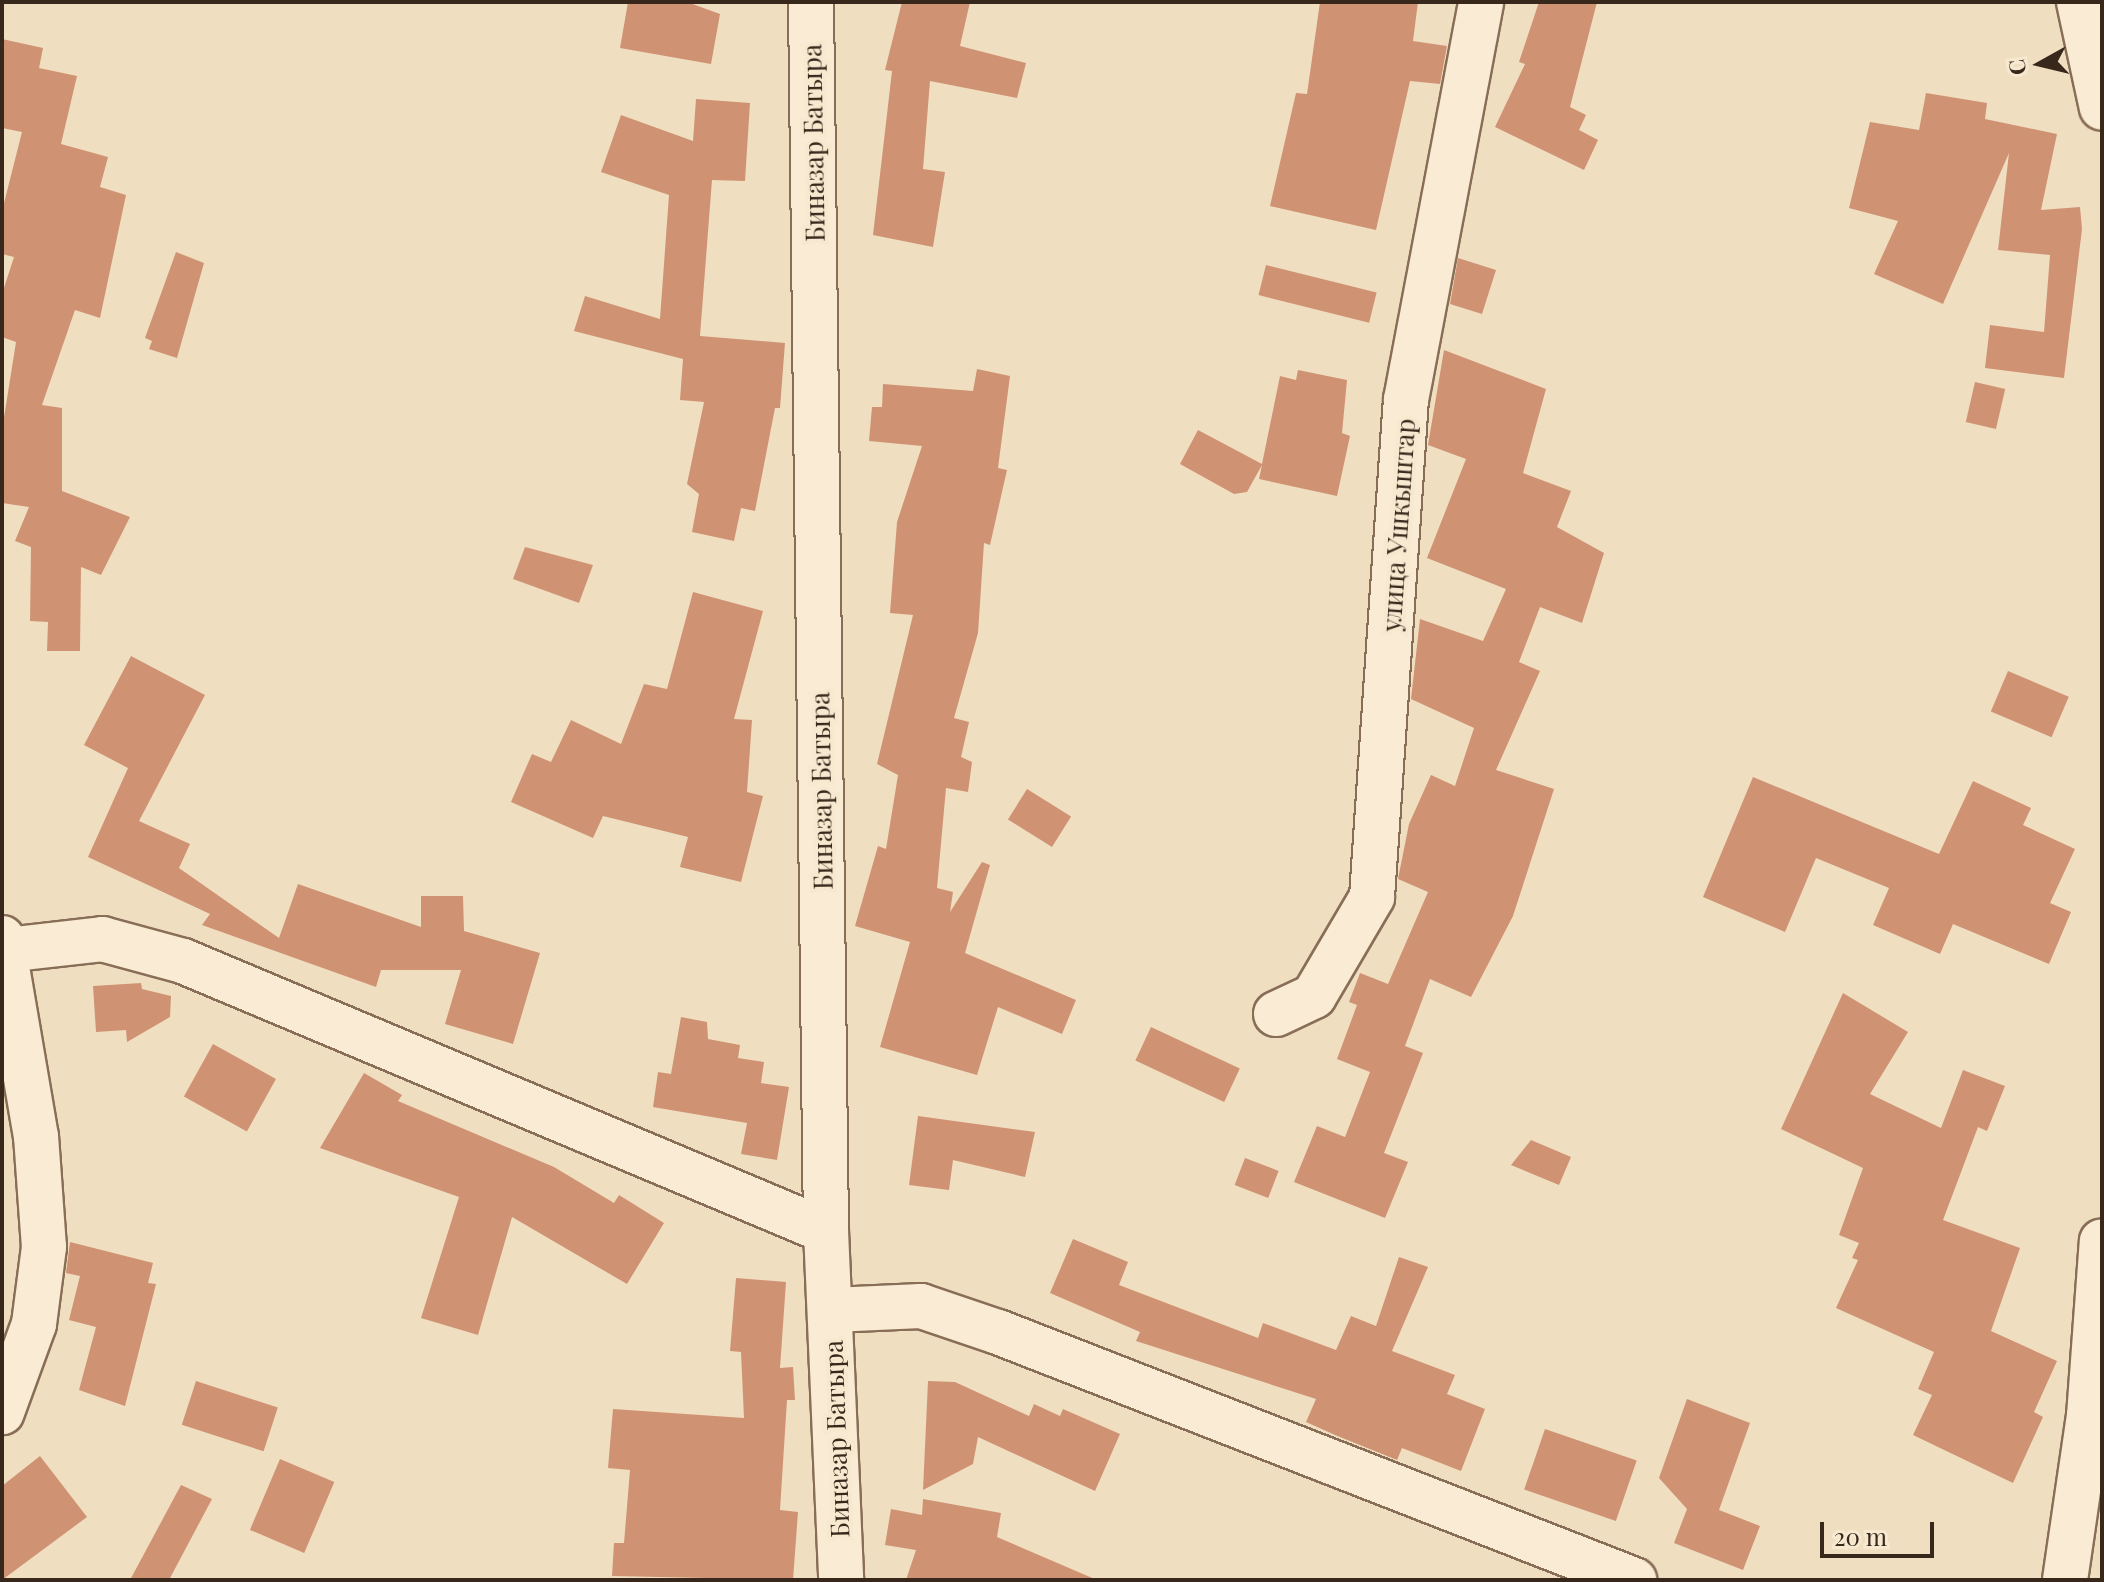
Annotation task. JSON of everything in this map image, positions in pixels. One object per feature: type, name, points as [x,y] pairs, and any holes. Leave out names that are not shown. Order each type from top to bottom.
[{"type":"street","name":"Биназар Батыра","points":[[811,2],[826,1231],[832,1310],[841,1580]]},
{"type":"street","name":"улица Ушкыштар","points":[[1276,1014],[1314,996],[1372,897],[1406,400],[1481,2]]},
{"type":"street","points":[[2079,2],[2102,108]]},
{"type":"street","points":[[2,1412],[34,1324],[44,1247],[4,944],[102,939],[183,961],[826,1231]]},
{"type":"street","points":[[2065,1580],[2089,1416],[2102,1241]]},
{"type":"street","points":[[832,1310],[921,1306],[985,1328],[1634,1580]]},
{"type":"building","points":[[628,2],[687,2],[720,14],[711,64],[620,48]]},
{"type":"building","points":[[902,2],[970,2],[960,46],[1026,63],[1017,98],[930,81],[923,169],[945,172],[933,247],[873,235],[892,71],[885,70]]},
{"type":"building","points":[[1320,2],[1418,2],[1413,41],[1447,46],[1440,84],[1410,81],[1376,230],[1270,206],[1296,93],[1307,94]]},
{"type":"building","points":[[1539,2],[1597,2],[1570,107],[1586,115],[1579,130],[1598,140],[1584,170],[1495,127],[1525,64],[1519,62]]},
{"type":"building","points":[[2,39],[43,48],[39,68],[77,76],[61,144],[108,157],[100,187],[126,195],[100,318],[75,310],[42,405],[62,408],[62,491],[130,517],[101,575],[81,567],[80,651],[47,651],[48,622],[30,621],[31,547],[15,541],[29,507],[2,503],[2,430],[16,342],[2,337],[2,294],[14,257],[2,254],[2,211],[22,132],[2,128]]},
{"type":"building","points":[[1926,93],[1987,103],[1985,119],[2057,134],[2041,210],[2080,207],[2082,229],[2064,378],[1985,368],[1990,325],[2044,332],[2050,255],[1998,250],[2009,153],[1943,304],[1874,274],[1898,221],[1849,208],[1870,122],[1919,130]]},
{"type":"building","points":[[696,99],[750,103],[745,181],[712,180],[700,336],[785,343],[780,408],[775,408],[755,511],[741,508],[734,541],[692,532],[699,494],[687,484],[704,402],[680,400],[683,359],[574,331],[585,296],[660,319],[669,195],[601,172],[621,115],[693,141]]},
{"type":"building","points":[[176,252],[204,263],[177,358],[149,349],[152,341],[145,338]]},
{"type":"building","points":[[1458,258],[1496,270],[1482,314],[1450,304]]},
{"type":"building","points":[[1266,265],[1377,293],[1369,323],[1259,295]]},
{"type":"building","points":[[1444,350],[1546,389],[1523,473],[1571,491],[1557,527],[1604,553],[1582,623],[1540,607],[1519,662],[1540,671],[1496,770],[1554,789],[1513,916],[1471,997],[1430,979],[1405,1046],[1423,1053],[1384,1153],[1408,1162],[1385,1218],[1294,1182],[1317,1126],[1345,1137],[1370,1072],[1337,1059],[1357,1005],[1349,1002],[1360,973],[1388,984],[1428,892],[1398,879],[1409,824],[1431,775],[1455,786],[1474,728],[1411,699],[1420,619],[1483,641],[1506,589],[1427,558],[1466,459],[1428,445]]},
{"type":"building","points":[[977,369],[1010,376],[998,468],[1007,470],[990,545],[984,543],[978,633],[954,718],[969,722],[961,757],[972,762],[968,792],[946,788],[937,888],[953,892],[950,912],[982,862],[990,865],[965,953],[1076,1000],[1062,1034],[998,1007],[977,1075],[880,1047],[910,942],[855,926],[878,846],[886,849],[898,775],[877,764],[913,615],[890,613],[897,522],[922,446],[869,441],[872,407],[882,407],[883,384],[973,391]]},
{"type":"building","points":[[1298,370],[1347,380],[1342,433],[1350,436],[1337,496],[1259,479],[1262,465],[1247,492],[1234,494],[1180,464],[1198,430],[1262,464],[1280,376],[1296,380]]},
{"type":"building","points":[[1975,382],[2005,389],[1996,429],[1966,422]]},
{"type":"building","points":[[525,547],[593,565],[579,603],[513,579]]},
{"type":"building","points":[[693,592],[763,611],[734,719],[752,720],[747,792],[763,796],[741,882],[680,867],[688,837],[603,816],[593,838],[511,802],[532,754],[551,762],[571,720],[621,744],[644,684],[667,689]]},
{"type":"building","points":[[131,656],[205,695],[139,821],[190,844],[179,868],[279,938],[298,884],[421,927],[421,896],[463,896],[464,931],[540,953],[513,1044],[445,1024],[461,970],[381,970],[376,987],[202,925],[210,914],[88,857],[128,768],[84,745]]},
{"type":"building","points":[[2008,671],[2069,697],[2052,737],[1991,712]]},
{"type":"building","points":[[1753,777],[1939,854],[1973,781],[2031,808],[2023,825],[2075,849],[2050,903],[2071,912],[2049,964],[1953,924],[1940,954],[1873,925],[1889,888],[1816,858],[1785,932],[1703,897]]},
{"type":"building","points":[[1027,789],[1071,817],[1052,847],[1008,820]]},
{"type":"building","points":[[141,983],[142,989],[171,996],[170,1017],[127,1042],[126,1030],[96,1032],[93,986]]},
{"type":"building","points":[[1843,993],[1908,1032],[1870,1094],[1941,1128],[1963,1070],[2005,1086],[1987,1131],[1978,1127],[1943,1220],[2020,1248],[1991,1331],[2057,1361],[2034,1412],[2043,1417],[2013,1483],[1913,1435],[1932,1395],[1918,1389],[1934,1352],[1836,1308],[1858,1260],[1852,1258],[1859,1243],[1839,1235],[1863,1168],[1781,1129]]},
{"type":"building","points":[[681,1017],[707,1022],[708,1039],[740,1045],[738,1058],[764,1062],[761,1083],[789,1087],[777,1160],[741,1154],[747,1123],[653,1107],[658,1072],[671,1074]]},
{"type":"building","points":[[1151,1027],[1240,1068],[1224,1102],[1135,1061]]},
{"type":"building","points":[[213,1044],[276,1079],[247,1131],[184,1096]]},
{"type":"building","points":[[364,1073],[402,1095],[398,1101],[554,1167],[614,1203],[619,1195],[664,1223],[627,1284],[512,1217],[478,1335],[421,1318],[459,1197],[320,1148]]},
{"type":"building","points":[[918,1116],[1035,1132],[1025,1177],[953,1160],[949,1190],[909,1185]]},
{"type":"building","points":[[1531,1140],[1571,1157],[1559,1185],[1511,1165]]},
{"type":"building","points":[[1245,1158],[1279,1171],[1268,1198],[1235,1185]]},
{"type":"building","points":[[1073,1239],[1128,1262],[1119,1285],[1258,1338],[1263,1323],[1336,1350],[1351,1316],[1376,1326],[1399,1257],[1428,1267],[1392,1351],[1455,1375],[1447,1394],[1485,1409],[1461,1471],[1402,1448],[1397,1460],[1335,1435],[1306,1422],[1316,1399],[1136,1341],[1140,1332],[1050,1293]]},
{"type":"building","points":[[70,1242],[153,1263],[148,1283],[156,1284],[125,1406],[79,1390],[96,1327],[69,1320],[80,1276],[66,1273]]},
{"type":"building","points":[[736,1278],[786,1282],[780,1368],[793,1367],[795,1400],[787,1400],[780,1510],[798,1512],[793,1580],[612,1576],[614,1543],[624,1543],[630,1470],[608,1468],[613,1409],[744,1418],[741,1352],[730,1351]]},
{"type":"building","points":[[196,1381],[278,1408],[264,1451],[182,1425]]},
{"type":"building","points":[[928,1381],[955,1382],[1029,1416],[1034,1404],[1060,1416],[1063,1409],[1120,1434],[1095,1491],[978,1437],[973,1464],[923,1490]]},
{"type":"building","points":[[1687,1399],[1750,1423],[1719,1510],[1760,1526],[1743,1570],[1674,1543],[1687,1509],[1659,1478]]},
{"type":"building","points":[[1545,1429],[1637,1461],[1616,1521],[1524,1490]]},
{"type":"building","points":[[40,1456],[87,1517],[2,1580],[2,1486]]},
{"type":"building","points":[[280,1459],[334,1482],[304,1553],[250,1530]]},
{"type":"building","points":[[181,1485],[212,1499],[169,1580],[130,1580]]},
{"type":"building","points":[[923,1499],[1001,1513],[997,1537],[1097,1580],[906,1580],[916,1550],[885,1545],[891,1509],[922,1515]]}]
